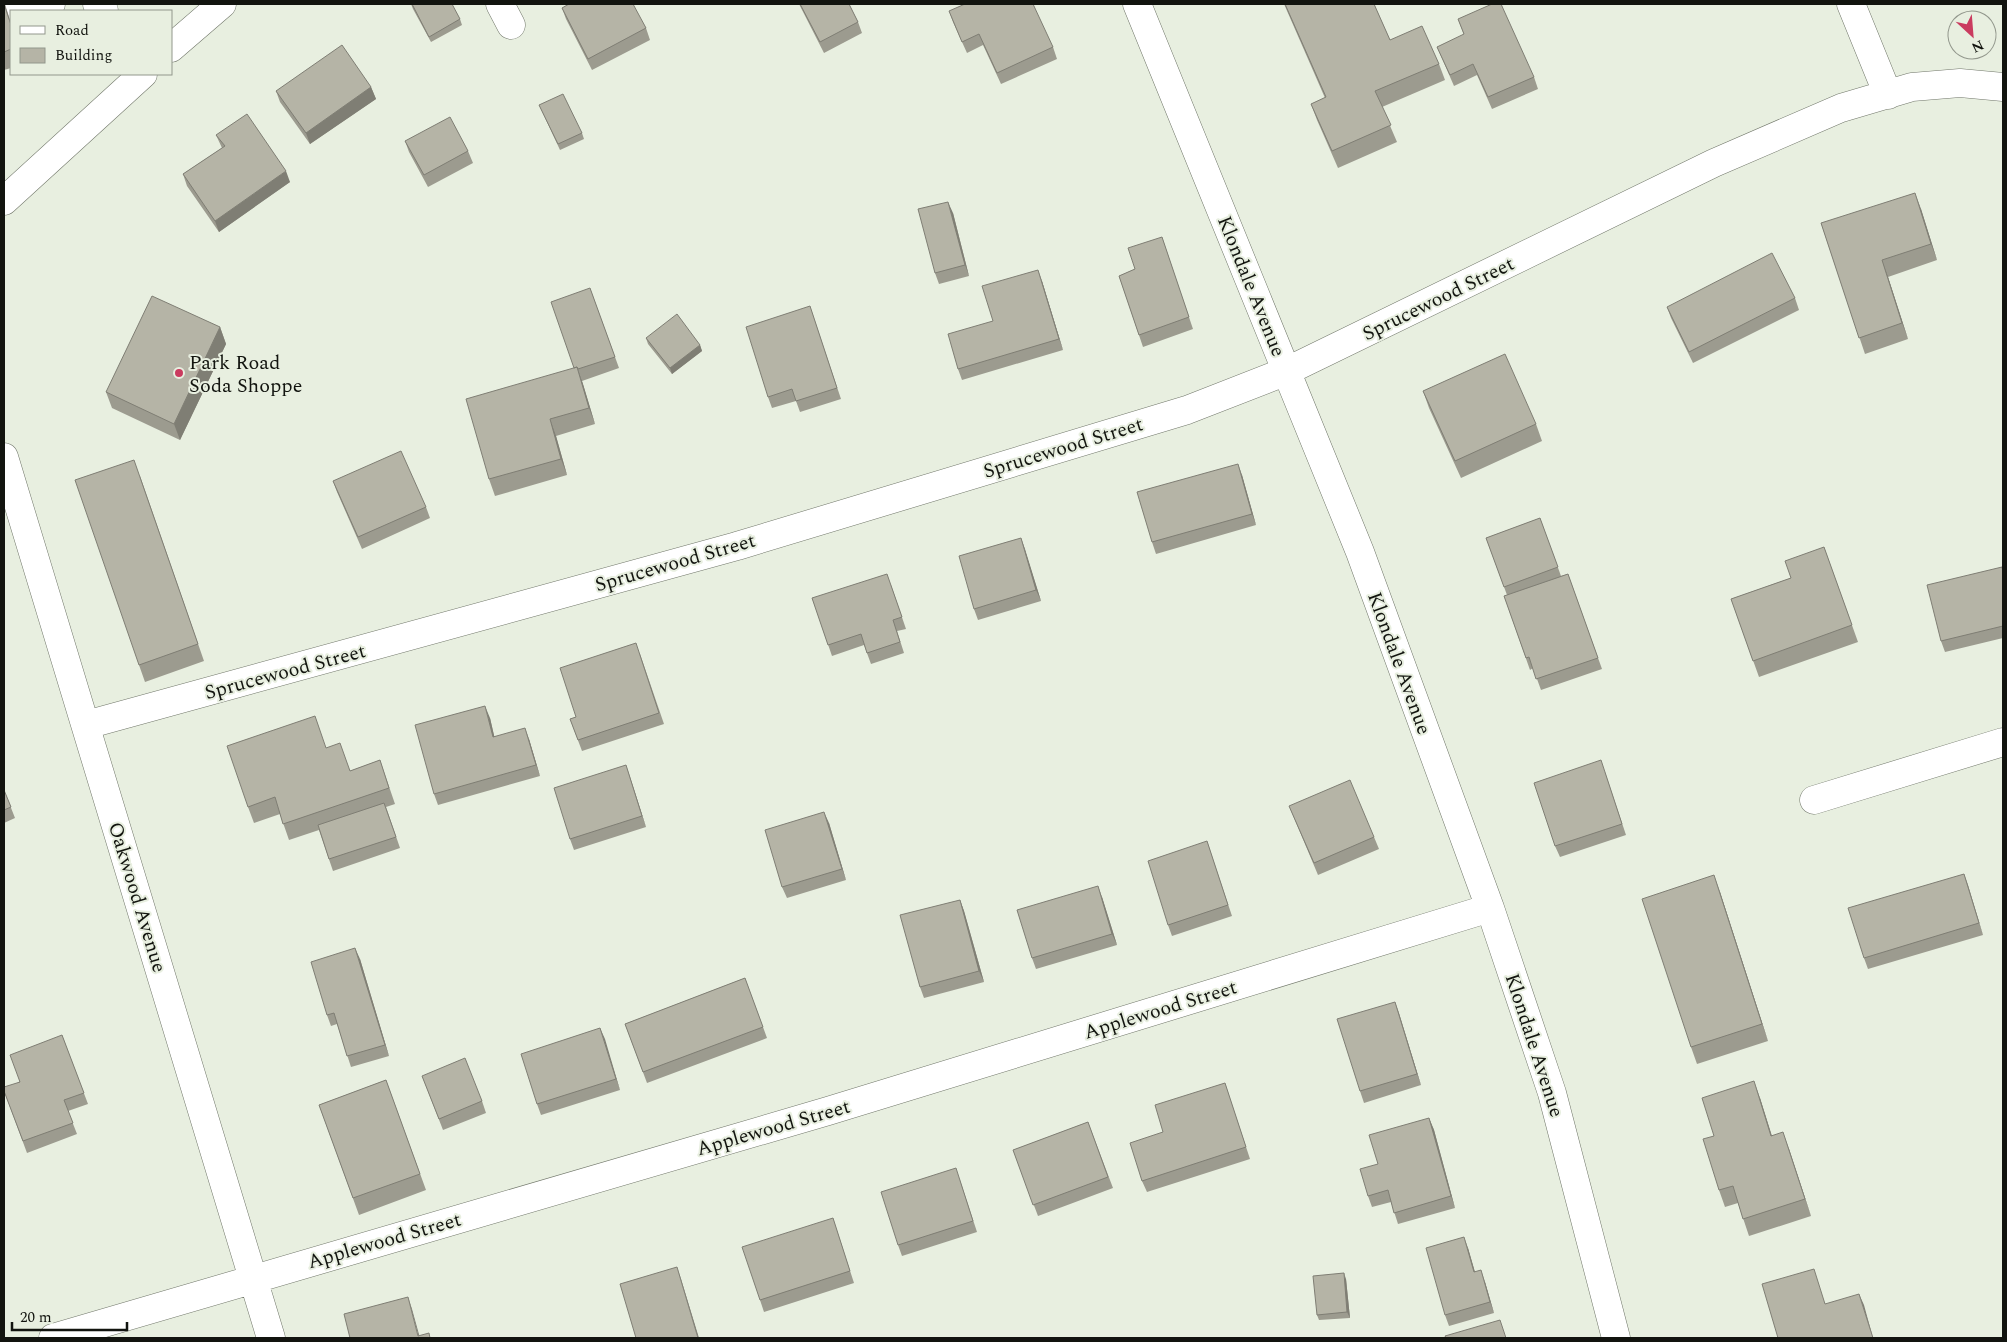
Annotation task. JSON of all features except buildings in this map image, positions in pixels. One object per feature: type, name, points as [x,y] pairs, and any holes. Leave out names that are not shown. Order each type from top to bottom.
[{"type":"street","points":[[25,10],[51,4]]},
{"type":"street","points":[[172,47],[222,4]]},
{"type":"street","name":"Klondale Avenue","points":[[1137,4],[1360,552],[1490,908],[1552,1093],[1616,1338]]},
{"type":"street","points":[[1851,4],[1888,95]]},
{"type":"street","points":[[4,201],[142,75]]},
{"type":"street","name":"Sprucewood Street","points":[[86,725],[737,546],[1187,410],[1287,371],[1714,163],[1841,108],[1912,87],[1960,83],[2003,86]]},
{"type":"street","name":"Oakwood Avenue","points":[[4,457],[271,1338]]},
{"type":"street","points":[[1814,800],[2003,742]]},
{"type":"street","name":"Applewood Street","points":[[53,1338],[828,1111],[1490,908]]},
{"type":"place","name":"Park Road Soda Shoppe","points":[[179,373]]}]
